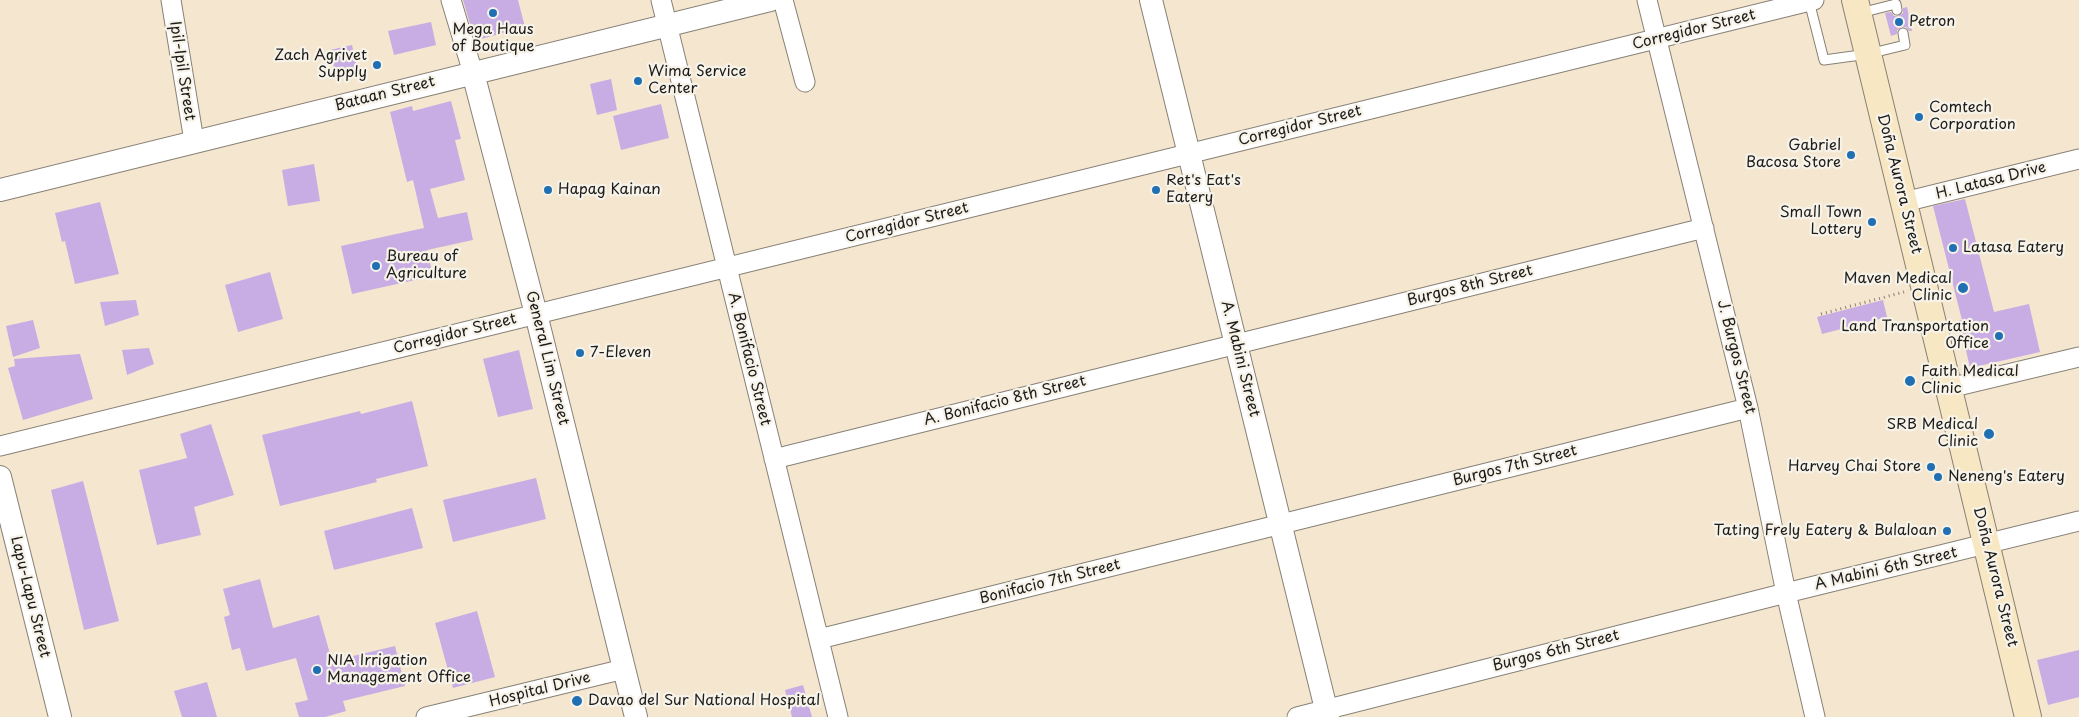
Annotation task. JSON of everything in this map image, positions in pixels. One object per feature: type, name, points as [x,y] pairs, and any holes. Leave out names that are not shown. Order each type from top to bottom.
[{"type":"main road","name":"Doña Aurora Street","points":[[1857,7],[2028,717]]},
{"type":"street","name":"Ipil-Ipil Street","points":[[171,0],[194,141]]},
{"type":"street","name":"General Lim Street","points":[[451,0],[473,72],[536,314],[636,717]]},
{"type":"street","name":"A. Bonifacio Street","points":[[661,0],[838,717]]},
{"type":"street","name":"Bataan Street","points":[[0,190],[770,0]]},
{"type":"street","points":[[783,0],[805,82]]},
{"type":"street","name":"A. Mabini Street","points":[[1151,0],[1328,713]]},
{"type":"street","name":"J. Burgos Street","points":[[1647,0],[1748,408],[1786,593],[1815,717]]},
{"type":"street","name":"Corregidor Street","points":[[0,446],[1811,1]]},
{"type":"street","name":"H. Latasa Drive","points":[[1904,202],[2079,159]]},
{"type":"street","name":"Burgos 8th Street","points":[[1236,344],[1704,228]]},
{"type":"street","name":"A. Bonifacio 8th Street","points":[[774,459],[1236,344]]},
{"type":"street","points":[[1949,388],[2079,357]]},
{"type":"street","name":"Burgos 7th Street","points":[[1281,524],[1748,408]]},
{"type":"street","name":"Lapu-Lapu Street","points":[[0,477],[60,717]]},
{"type":"street","name":"A Mabini 6th Street","points":[[1786,593],[2079,521]]},
{"type":"street","name":"Bonifacio 7th Street","points":[[819,639],[1281,524]]},
{"type":"street","name":"Burgos 6th Street","points":[[1297,717],[1328,713],[1786,593]]},
{"type":"street","name":"Hospital Drive","points":[[426,717],[624,669]]},
{"type":"lane","points":[[1811,1],[1824,60],[1868,54],[1906,45],[1903,33]]},
{"type":"lane","points":[[1857,7],[1896,5]]},
{"type":"path","points":[[1821,314],[1924,286]]},
{"type":"building","name":"Mega Haus of Boutique","points":[[463,0],[518,0],[525,27],[481,39],[473,34]]},
{"type":"building","name":"Petron","points":[[1907,7],[1912,31],[1902,27],[1897,30],[1897,34],[1891,36],[1885,13],[1891,12],[1894,16],[1898,16],[1903,13],[1903,8]]},
{"type":"building","points":[[431,22],[436,45],[394,55],[388,31]]},
{"type":"building","points":[[352,45],[358,71],[336,76],[330,50]]},
{"type":"building","points":[[611,79],[617,110],[597,115],[590,84]]},
{"type":"building","points":[[451,101],[461,139],[455,140],[465,180],[430,189],[438,218],[467,212],[473,240],[427,250],[433,276],[352,294],[341,246],[424,228],[413,180],[407,182],[390,112],[412,106],[413,111]]},
{"type":"building","points":[[661,104],[669,138],[621,150],[613,116]]},
{"type":"building","points":[[314,164],[320,201],[288,206],[282,170]]},
{"type":"building","points":[[1965,199],[1994,312],[2029,304],[2040,352],[1970,368],[1959,320],[1962,320],[1933,206]]},
{"type":"building","points":[[100,202],[119,274],[75,284],[65,241],[62,242],[55,213]]},
{"type":"building","points":[[270,272],[283,319],[238,332],[225,285]]},
{"type":"building","points":[[136,300],[139,315],[105,326],[100,302]]},
{"type":"building","points":[[1883,300],[1887,317],[1822,334],[1817,317]]},
{"type":"building","points":[[33,320],[40,348],[13,357],[6,326]]},
{"type":"building","points":[[149,348],[154,364],[127,375],[122,350]]},
{"type":"building","points":[[519,350],[533,409],[498,417],[483,359]]},
{"type":"building","points":[[80,354],[93,399],[23,420],[8,368],[15,366],[14,359]]},
{"type":"building","points":[[412,401],[428,466],[376,479],[377,482],[280,506],[262,435],[360,411],[361,414]]},
{"type":"building","points":[[211,424],[234,495],[194,507],[201,535],[157,545],[139,470],[187,458],[180,434]]},
{"type":"building","points":[[536,478],[546,519],[453,542],[443,500]]},
{"type":"building","points":[[83,481],[119,621],[84,630],[51,490]]},
{"type":"building","points":[[412,508],[423,548],[334,570],[324,531]]},
{"type":"building","points":[[260,579],[273,628],[319,615],[332,661],[395,646],[405,686],[343,701],[346,711],[325,717],[299,717],[295,703],[308,700],[296,658],[246,671],[240,648],[232,650],[224,617],[230,615],[223,589]]},
{"type":"building","points":[[477,611],[495,677],[453,688],[435,623]]},
{"type":"building","points":[[2079,650],[2079,697],[2048,705],[2037,660]]},
{"type":"building","points":[[207,682],[217,717],[182,717],[174,691]]},
{"type":"building","points":[[803,685],[812,717],[792,717],[785,690]]},
{"type":"place","name":"Mega Haus of Boutique","points":[[493,13]]},
{"type":"place","name":"Petron","points":[[1899,22]]},
{"type":"place","name":"Zach Agrivet Supply","points":[[377,65]]},
{"type":"place","name":"Wima Service Center","points":[[638,81]]},
{"type":"place","name":"Comtech Corporation","points":[[1919,117]]},
{"type":"place","name":"Gabriel Bacosa Store","points":[[1851,155]]},
{"type":"place","name":"Hapag Kainan","points":[[548,190]]},
{"type":"place","name":"Ret's Eat's Eatery","points":[[1156,190]]},
{"type":"place","name":"Small Town Lottery","points":[[1872,222]]},
{"type":"place","name":"Latasa Eatery","points":[[1953,248]]},
{"type":"place","name":"Bureau of Agriculture","points":[[376,266]]},
{"type":"place","name":"Maven Medical Clinic","points":[[1963,288]]},
{"type":"place","name":"Land Transportation Office","points":[[1999,336]]},
{"type":"place","name":"7-Eleven","points":[[580,353]]},
{"type":"place","name":"Faith Medical Clinic","points":[[1910,381]]},
{"type":"place","name":"SRB Medical Clinic","points":[[1989,434]]},
{"type":"place","name":"Harvey Chai Store","points":[[1931,467]]},
{"type":"place","name":"Neneng's Eatery","points":[[1938,477]]},
{"type":"place","name":"Tating Frely Eatery & Bulaloan","points":[[1947,531]]},
{"type":"place","name":"NIA Irrigation Management Office","points":[[317,670]]},
{"type":"place","name":"Davao del Sur National Hospital","points":[[577,701]]}]
